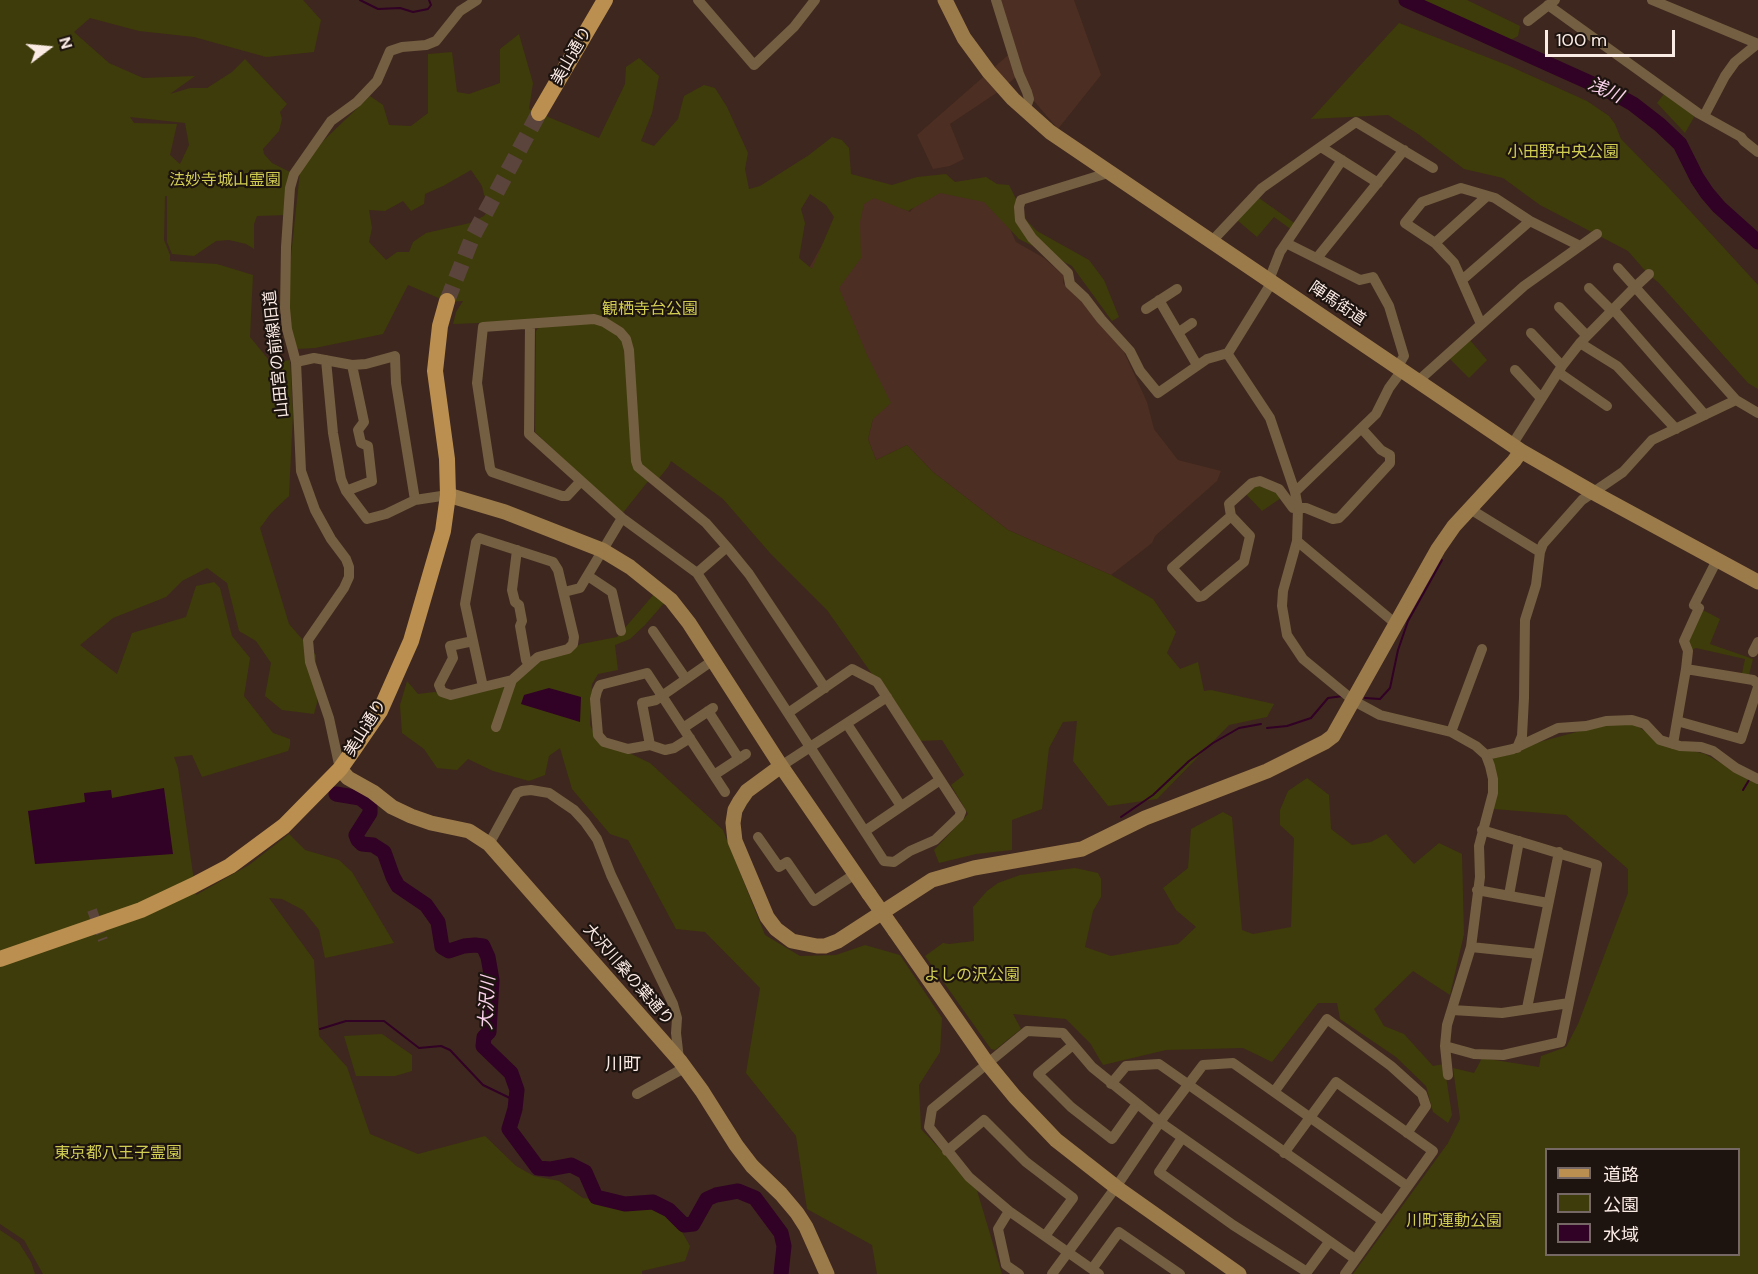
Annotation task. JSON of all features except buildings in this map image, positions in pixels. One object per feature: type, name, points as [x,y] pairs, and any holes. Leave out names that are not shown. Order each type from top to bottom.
[{"type":"main road","name":"美山通り","points":[[539,113],[605,0]]},
{"type":"main road","name":"美山通り","points":[[0,959],[141,910],[214,875],[254,849],[284,826],[340,769],[380,711],[411,641],[443,531],[448,495],[446,442],[435,371],[440,326],[447,301]]},
{"type":"street","name":"山田宮の前線旧道","points":[[340,769],[329,718],[309,662],[308,640],[344,588],[349,577],[349,567],[315,510],[300,471],[296,362],[287,329],[285,308],[287,215],[294,174],[331,121],[357,102],[377,81],[390,51],[436,41],[460,11],[477,0]]},
{"type":"street","points":[[698,0],[754,65],[794,27],[815,0]]},
{"type":"street","name":"陣馬街道","points":[[945,0],[952,17],[975,54],[1000,86],[1059,138],[1516,448],[1758,582]]},
{"type":"street","points":[[996,0],[1029,99],[1025,110]]},
{"type":"street","points":[[1652,0],[1672,3],[1758,44],[1736,62],[1725,76],[1704,116]]},
{"type":"street","points":[[1528,21],[1552,3],[1704,116],[1742,136],[1744,141],[1758,152]]},
{"type":"street","points":[[1212,241],[1262,188],[1356,122],[1433,168]]},
{"type":"street","points":[[1321,147],[1378,183]]},
{"type":"street","points":[[1317,258],[1404,150]]},
{"type":"street","points":[[1110,172],[1021,200],[1019,213],[1022,226],[1068,273],[1070,284],[1086,298],[1101,319],[1130,351],[1140,371],[1158,393],[1206,359],[1228,352],[1271,281],[1286,243],[1342,160]]},
{"type":"street","points":[[1481,324],[1454,263],[1435,243],[1405,223],[1422,202],[1461,188],[1495,198],[1530,221],[1580,246]]},
{"type":"street","points":[[1435,243],[1487,196]]},
{"type":"street","points":[[1462,280],[1530,221]]},
{"type":"street","points":[[1418,381],[1524,286],[1597,234]]},
{"type":"street","points":[[1286,243],[1360,280],[1372,277],[1389,306],[1404,356],[1376,414],[1295,492]]},
{"type":"street","points":[[1618,268],[1736,400],[1758,413]]},
{"type":"street","points":[[887,697],[781,766],[747,791],[735,810],[733,823],[735,841],[767,917],[776,930],[792,942],[808,946],[825,946],[838,941],[932,879],[974,868],[1082,849],[1145,818],[1267,771],[1333,736],[1396,624],[1430,575],[1454,526],[1514,461],[1516,448],[1540,397],[1584,339],[1649,274]]},
{"type":"street","points":[[1589,288],[1612,310],[1705,415]]},
{"type":"street","points":[[1146,309],[1177,289]]},
{"type":"street","points":[[1159,300],[1197,365]]},
{"type":"street","points":[[1559,307],[1584,339],[1617,366],[1676,429]]},
{"type":"street","points":[[580,482],[567,496],[562,496],[492,472],[477,383],[483,327],[594,319],[604,321],[620,332],[626,339],[629,350],[638,467],[706,523],[727,547],[749,574],[825,688]]},
{"type":"street","points":[[1179,332],[1192,323]]},
{"type":"street","points":[[530,324],[529,434],[622,518],[697,573],[884,861],[894,862],[910,851],[935,840],[959,817],[961,812],[877,682],[852,669],[788,713]]},
{"type":"street","points":[[1531,333],[1560,369],[1607,406]]},
{"type":"street","points":[[1228,352],[1270,418],[1299,508],[1297,541],[1283,591],[1282,606],[1287,635],[1303,659],[1354,701],[1380,715],[1451,732],[1476,746],[1486,755],[1493,779],[1493,793],[1479,846],[1480,877],[1471,947],[1447,1025],[1445,1046],[1448,1075]]},
{"type":"street","points":[[296,362],[314,358],[352,365],[366,364],[395,356],[396,382],[415,500]]},
{"type":"street","points":[[326,360],[339,472],[346,491],[367,519],[386,514],[415,500],[448,495],[505,512],[602,550],[630,567],[671,600],[689,623],[781,766],[855,874],[987,1063],[1015,1097],[1056,1140],[1116,1187],[1239,1274]]},
{"type":"street","points":[[346,491],[372,481],[368,446],[361,443],[358,430],[364,422],[352,365]]},
{"type":"street","points":[[1515,369],[1540,397]]},
{"type":"street","points":[[1517,748],[1522,736],[1526,655],[1525,620],[1536,585],[1543,544],[1582,500],[1623,472],[1652,440],[1736,400]]},
{"type":"street","points":[[1231,516],[1172,567],[1199,597],[1244,562],[1250,536],[1231,516],[1229,504],[1256,481],[1279,489],[1293,508],[1306,508],[1333,519],[1340,518],[1390,463],[1390,455],[1381,450],[1362,429]]},
{"type":"street","points":[[1470,509],[1540,552]]},
{"type":"street","points":[[564,592],[580,588],[622,518]]},
{"type":"street","points":[[473,640],[450,646],[453,658],[439,685],[442,692],[452,695],[512,680],[538,657],[568,649],[573,644],[574,637],[558,570],[553,562],[479,538],[476,542],[465,604],[473,640],[483,687]]},
{"type":"street","points":[[1297,541],[1396,624]]},
{"type":"street","points":[[697,573],[727,547]]},
{"type":"street","points":[[517,550],[512,590],[515,602],[519,605],[522,621],[520,626],[529,665]]},
{"type":"street","points":[[1673,744],[1688,651],[1684,641],[1699,608],[1694,605],[1717,560]]},
{"type":"street","points":[[588,576],[624,602],[617,613],[621,631]]},
{"type":"street","points":[[653,631],[686,679]]},
{"type":"street","points":[[1451,732],[1482,649]]},
{"type":"street","points":[[650,745],[642,703],[662,696],[712,661]]},
{"type":"street","points":[[1677,721],[1741,739],[1758,685],[1753,680],[1686,669]]},
{"type":"street","points":[[690,738],[674,748],[665,750],[650,745],[628,749],[604,742],[598,735],[595,699],[600,685],[647,673],[690,738],[725,792]]},
{"type":"street","points":[[496,727],[512,680]]},
{"type":"street","points":[[683,728],[711,710],[742,757],[714,775]]},
{"type":"street","points":[[1486,755],[1517,748],[1558,728],[1586,726],[1620,719],[1632,720],[1645,724],[1660,740],[1713,751],[1736,768],[1758,779]]},
{"type":"street","points":[[847,724],[901,806]]},
{"type":"street","name":"大沢川桑の葉通り","points":[[340,769],[348,778],[373,792],[392,807],[431,823],[469,831],[489,844],[682,1064],[702,1090],[736,1145],[752,1166],[781,1194],[806,1227],[827,1274]]},
{"type":"street","points":[[865,831],[940,780]]},
{"type":"street","points":[[489,844],[517,793],[522,790],[549,794],[574,810],[597,839],[611,875],[673,1004],[676,1018],[676,1033],[682,1064],[637,1094]]},
{"type":"street","points":[[1445,1046],[1474,1054],[1503,1055],[1561,1042],[1597,865],[1482,830]]},
{"type":"street","points":[[758,837],[779,867],[787,862],[814,901],[855,874]]},
{"type":"street","points":[[1509,895],[1519,841]]},
{"type":"street","points":[[1527,1008],[1558,852]]},
{"type":"street","points":[[1477,890],[1548,903]]},
{"type":"street","points":[[1471,947],[1538,954]]},
{"type":"street","points":[[1452,1010],[1502,1013],[1569,1003]]},
{"type":"street","points":[[1274,1092],[1327,1019],[1390,1066],[1422,1094],[1426,1106],[1407,1133]]},
{"type":"street","points":[[1179,1274],[1119,1232],[1095,1271],[1009,1211],[969,1177],[929,1128],[932,1109],[1027,1031],[1063,1033],[1092,1067],[1160,1122],[1355,1259]]},
{"type":"street","points":[[1073,1045],[1038,1074],[1071,1107],[1112,1139],[1137,1104]]},
{"type":"street","points":[[1052,1274],[1203,1065],[1233,1063],[1407,1186]]},
{"type":"street","points":[[1112,1084],[1126,1066],[1159,1064],[1383,1221]]},
{"type":"street","points":[[1284,1153],[1336,1082],[1432,1151],[1344,1274]]},
{"type":"street","points":[[947,1151],[984,1120],[1026,1162],[1073,1198],[1045,1236]]},
{"type":"street","points":[[1182,1138],[1159,1172],[1233,1226],[1307,1272],[1329,1242]]},
{"type":"street","points":[[1009,1211],[998,1229],[1006,1265],[1019,1274]]},
{"type":"shaded area","points":[[1000,0],[1074,0],[1101,75],[1058,129],[1034,101],[1022,72],[998,92],[950,124],[964,159],[950,166],[933,169],[917,135],[1015,49]]},
{"type":"shaded area","points":[[945,188],[994,194],[1016,242],[1044,258],[1064,276],[1063,283],[1124,352],[1147,402],[1154,429],[1178,460],[1221,471],[1217,481],[1155,536],[1152,543],[1111,575],[1008,530],[933,472],[907,445],[876,460],[868,439],[873,419],[808,270],[836,220],[867,191],[910,212],[923,196]]},
{"type":"green space","points":[[0,0],[303,0],[321,20],[314,52],[266,57],[194,37],[139,31],[90,18],[74,32],[109,63],[143,78],[195,76],[170,94],[190,88],[207,88],[232,72],[245,59],[287,104],[280,112],[282,119],[279,131],[263,149],[264,154],[272,163],[294,174],[287,215],[257,216],[254,224],[254,249],[246,244],[229,240],[216,241],[194,256],[172,254],[167,242],[167,196],[165,196],[164,240],[170,261],[217,264],[253,275],[250,337],[269,363],[290,360],[293,413],[289,496],[271,513],[260,528],[289,624],[316,655],[317,703],[314,714],[282,710],[265,696],[271,663],[256,641],[239,631],[227,583],[207,568],[182,581],[166,597],[113,618],[80,645],[117,674],[132,633],[186,617],[196,586],[214,582],[220,588],[232,636],[250,658],[244,696],[273,733],[290,739],[290,745],[288,751],[202,777],[192,755],[174,757],[178,768],[196,895],[249,865],[289,834],[305,850],[339,860],[352,872],[394,943],[325,958],[319,930],[303,910],[282,899],[269,898],[314,960],[319,1036],[347,1067],[370,1134],[418,1154],[485,1136],[516,1166],[534,1176],[559,1181],[583,1198],[659,1207],[679,1227],[690,1246],[685,1261],[642,1271],[642,1274],[43,1274],[24,1240],[0,1224]],"holes":[[[130,117],[185,123],[189,145],[180,164],[170,155],[177,124],[134,123]]]},
{"type":"green space","points":[[1422,0],[1467,0],[1520,26],[1518,36],[1509,41]]},
{"type":"green space","name":"小田野中央公園","points":[[1399,23],[1507,65],[1587,101],[1609,116],[1621,139],[1758,285],[1758,389],[1748,383],[1628,251],[1540,205],[1503,178],[1464,169],[1418,134],[1388,115],[1311,119]]},
{"type":"green space","name":"観栖寺台公園","points":[[519,34],[533,83],[529,109],[599,138],[625,84],[626,67],[639,58],[659,76],[652,113],[641,141],[654,146],[678,119],[684,96],[704,85],[715,88],[727,107],[748,153],[745,169],[749,189],[760,186],[809,155],[832,137],[842,140],[849,148],[851,174],[892,185],[917,177],[946,174],[955,182],[986,177],[997,184],[1009,185],[1027,221],[1037,231],[1089,260],[1104,280],[1119,317],[1112,321],[1072,266],[1019,239],[984,202],[940,193],[908,211],[874,198],[864,204],[860,222],[861,258],[839,288],[867,355],[891,403],[873,419],[868,439],[876,460],[907,445],[933,472],[1008,530],[1111,575],[1153,599],[1176,632],[1167,653],[1180,669],[1198,662],[1204,691],[1211,690],[1274,704],[1267,717],[1229,725],[1157,799],[1108,806],[1073,761],[1077,721],[1063,722],[1049,748],[1042,809],[1012,820],[1012,850],[976,854],[939,863],[934,850],[968,814],[951,785],[964,775],[942,740],[919,741],[827,610],[770,553],[723,499],[671,461],[656,482],[638,467],[629,350],[604,322],[483,327],[479,323],[453,324],[456,312],[463,301],[448,302],[408,285],[383,334],[315,348],[296,349],[286,304],[300,171],[321,143],[370,96],[383,105],[389,125],[411,126],[428,113],[428,54],[452,52],[457,92],[469,94],[500,83],[500,49]],"holes":[[[471,170],[492,205],[484,216],[470,223],[426,233],[413,242],[409,252],[397,252],[386,260],[369,242],[372,228],[369,210],[385,211],[403,201],[411,211],[424,204],[425,194]],[[810,194],[826,205],[834,217],[812,269],[799,258],[805,223],[801,209]]]},
{"type":"green space","points":[[1667,90],[1697,112],[1685,133],[1657,103]]},
{"type":"green space","points":[[1259,198],[1297,225],[1292,230],[1274,217],[1257,237],[1237,220]]},
{"type":"green space","points":[[592,323],[602,325],[614,332],[624,345],[633,461],[649,480],[622,514],[535,432],[536,331],[539,327]]},
{"type":"green space","points":[[1469,339],[1487,360],[1469,378],[1449,358]]},
{"type":"green space","points":[[1252,483],[1284,496],[1262,511],[1243,491]]},
{"type":"green space","points":[[655,593],[665,602],[630,639],[615,645],[618,670],[598,674],[592,684],[590,725],[596,737],[650,763],[723,830],[765,935],[800,956],[836,955],[865,945],[900,955],[942,1018],[940,1052],[919,1085],[921,1129],[976,1187],[1002,1274],[877,1274],[872,1245],[807,1209],[796,1136],[746,1073],[760,988],[705,932],[676,929],[628,840],[610,834],[572,789],[560,748],[549,756],[545,775],[529,781],[493,771],[468,759],[457,770],[437,768],[424,749],[402,733],[400,705],[407,681],[418,694],[434,692],[456,695],[513,681],[538,658],[567,651],[581,644],[617,637]]},
{"type":"green space","points":[[1699,608],[1720,619],[1710,644],[1753,659],[1748,679],[1741,678],[1745,659],[1696,648],[1688,651],[1684,641]]},
{"type":"green space","name":"川町運動公園","points":[[1625,719],[1666,744],[1705,754],[1758,784],[1758,1274],[1353,1274],[1448,1143],[1460,1119],[1453,1068],[1474,1073],[1482,1058],[1539,1067],[1541,1056],[1566,1047],[1578,1024],[1628,893],[1628,869],[1566,815],[1494,809],[1491,755]]},
{"type":"green space","name":"よしの沢公園","points":[[1307,778],[1329,795],[1331,829],[1352,845],[1371,842],[1386,834],[1414,864],[1439,843],[1462,854],[1464,934],[1450,995],[1413,971],[1374,1009],[1384,1026],[1404,1034],[1433,1066],[1444,1064],[1452,1115],[1448,1123],[1433,1112],[1426,1086],[1396,1057],[1340,1019],[1337,1003],[1318,1003],[1272,1062],[1243,1048],[1166,1050],[1103,1065],[1090,1043],[1066,1019],[1013,1014],[1021,1029],[995,1050],[991,1049],[925,956],[943,943],[974,941],[973,907],[987,891],[998,883],[1020,875],[1075,868],[1098,873],[1101,879],[1101,897],[1093,911],[1085,947],[1111,956],[1178,944],[1196,927],[1176,910],[1163,888],[1188,868],[1191,829],[1223,812],[1232,817],[1242,930],[1253,934],[1291,927],[1294,838],[1280,825],[1280,810],[1288,791]]},
{"type":"green space","points":[[382,1034],[412,1055],[412,1071],[395,1076],[356,1076],[344,1036]]},
{"type":"green space","points":[[0,1230],[19,1243],[31,1262],[35,1274],[0,1274]]},
{"type":"water","points":[[549,688],[581,697],[580,722],[521,704],[524,695]]},
{"type":"water","points":[[164,788],[173,854],[35,864],[28,811],[85,802],[84,793],[111,790],[112,798]]},
{"type":"waterway","points":[[360,0],[378,9],[400,8],[413,12],[428,9],[431,5],[429,0]]},
{"type":"waterway","name":"浅川","points":[[1406,0],[1633,104],[1680,144],[1707,193],[1758,242]]},
{"type":"waterway","points":[[1365,698],[1380,699],[1390,688],[1398,650],[1408,621],[1442,560]]},
{"type":"waterway","points":[[1267,728],[1287,726],[1311,718],[1328,698],[1343,696]]},
{"type":"waterway","points":[[1121,817],[1153,795],[1189,761],[1213,743],[1239,728],[1261,724]]},
{"type":"waterway","points":[[1743,790],[1749,780]]},
{"type":"waterway","name":"大沢川","points":[[336,794],[360,798],[370,806],[370,813],[356,835],[358,840],[362,844],[373,845],[384,852],[398,886],[426,905],[438,922],[442,947],[449,951],[464,946],[483,946],[488,957],[492,980],[489,1032],[484,1037],[483,1046],[511,1073],[517,1090],[515,1109],[509,1129],[538,1168],[550,1169],[571,1165],[585,1172],[596,1197],[625,1204],[653,1202],[669,1210],[684,1225],[693,1224],[707,1199],[716,1195],[738,1191],[755,1198],[781,1233],[784,1246],[781,1274]]},
{"type":"waterway","points":[[320,1029],[346,1021],[384,1021],[419,1048],[441,1046],[450,1050],[483,1085],[516,1101]]},
{"type":"tunnel","points":[[447,301],[473,236],[539,113]]},
{"type":"tunnel","points":[[92,910],[103,940]]},
{"type":"district","name":"川町","points":[[623,1065]]},
{"type":"park label","name":"法妙寺城山霊園","points":[[225,181]]},
{"type":"park label","name":"東京都八王子霊園","points":[[118,1154]]}]
